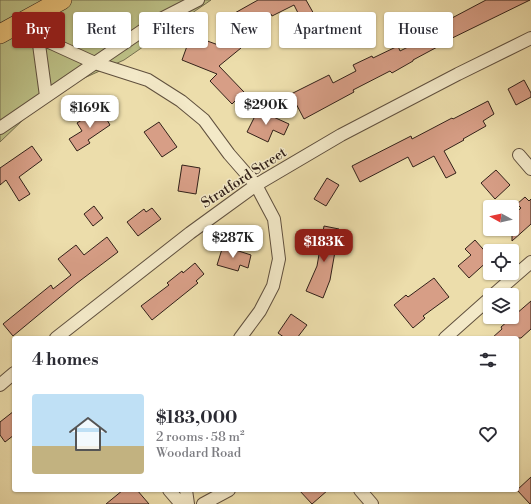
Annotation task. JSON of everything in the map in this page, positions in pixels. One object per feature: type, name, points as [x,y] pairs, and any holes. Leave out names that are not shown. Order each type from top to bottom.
[{"type":"main road","points":[[7,30],[62,0]]},
{"type":"street","points":[[0,128],[155,22],[198,0]]},
{"type":"street","name":"Stratford Street","points":[[59,336],[190,233],[256,185],[341,136],[458,74],[531,38]]},
{"type":"street","points":[[39,48],[46,96]]},
{"type":"street","points":[[62,48],[95,63],[148,80],[181,101],[204,120],[229,154],[256,185],[274,218],[279,259],[273,286],[260,311],[241,336]]},
{"type":"street","points":[[519,155],[531,169]]},
{"type":"street","points":[[501,288],[531,262]]},
{"type":"street","points":[[447,336],[483,304]]},
{"type":"street","points":[[0,385],[12,375]]},
{"type":"street","points":[[171,492],[181,504]]},
{"type":"street","points":[[186,492],[188,504]]},
{"type":"street","points":[[203,504],[225,492]]},
{"type":"street","points":[[362,492],[372,504]]},
{"type":"green space","points":[[0,0],[211,0],[194,12],[139,12],[139,48],[141,48],[124,60],[51,93],[0,142]]},
{"type":"building","points":[[258,0],[306,0],[313,12],[298,12],[294,5],[272,16],[271,12],[237,12]]},
{"type":"building","points":[[486,0],[530,0],[453,38],[453,17]]},
{"type":"building","points":[[208,41],[216,44],[216,48],[241,48],[219,66],[244,92],[232,104],[210,81],[217,74],[182,60],[186,48],[208,48]]},
{"type":"building","points":[[394,48],[399,48],[400,51],[406,48],[435,48],[392,73],[390,71],[353,90],[354,92],[304,119],[291,94],[329,75],[333,83],[356,71],[353,65],[372,56],[373,58]]},
{"type":"building","points":[[524,80],[531,93],[531,97],[516,105],[508,89]]},
{"type":"building","points":[[488,101],[494,114],[483,121],[486,126],[444,151],[456,173],[446,178],[434,156],[413,167],[408,157],[360,182],[352,166],[411,136],[412,139]]},
{"type":"building","points":[[100,108],[110,125],[88,140],[90,143],[77,151],[69,139],[82,131],[77,123]]},
{"type":"building","points":[[258,110],[289,124],[284,135],[273,130],[268,142],[247,132]]},
{"type":"building","points":[[159,122],[177,147],[162,157],[144,132]]},
{"type":"building","points":[[32,146],[42,160],[19,177],[30,194],[19,201],[6,180],[0,185],[0,168]]},
{"type":"building","points":[[182,165],[200,168],[196,194],[178,191]]},
{"type":"building","points":[[496,170],[510,185],[495,199],[481,183]]},
{"type":"building","points":[[327,178],[339,185],[326,206],[314,199]]},
{"type":"building","points":[[525,197],[529,201],[531,199],[531,224],[519,235],[519,210],[521,208],[519,206],[519,202]]},
{"type":"building","points":[[94,206],[103,218],[93,226],[84,214]]},
{"type":"building","points":[[152,208],[161,219],[138,236],[127,222],[144,209],[146,212]]},
{"type":"building","points":[[324,226],[339,229],[330,280],[323,298],[306,291],[317,266]]},
{"type":"building","points":[[512,236],[518,236],[512,241]]},
{"type":"building","points":[[107,237],[118,252],[77,283],[13,336],[3,324],[51,285],[53,289],[71,275],[58,259],[76,245],[84,255]]},
{"type":"building","points":[[475,240],[483,249],[483,265],[469,278],[458,266],[471,255],[465,249]]},
{"type":"building","points":[[223,246],[251,255],[248,268],[240,265],[238,271],[217,265]]},
{"type":"building","points":[[195,263],[204,274],[196,281],[198,283],[152,320],[141,306],[169,285],[167,283],[182,271],[183,273]]},
{"type":"building","points":[[434,278],[449,297],[423,316],[425,318],[413,328],[394,305],[406,295],[408,297]]},
{"type":"building","points":[[531,301],[531,329],[521,338],[519,338],[519,336],[494,336],[502,329],[501,327],[504,324],[519,324],[519,311]]},
{"type":"building","points":[[291,314],[307,325],[299,336],[282,336],[278,333]]},
{"type":"building","points":[[12,413],[12,437],[5,442],[0,435],[0,422]]},
{"type":"building","points":[[531,477],[531,504],[519,492],[519,488]]},
{"type":"building","points":[[121,492],[139,492],[149,504],[106,504]]},
{"type":"building","points":[[301,492],[326,492],[312,504]]}]
